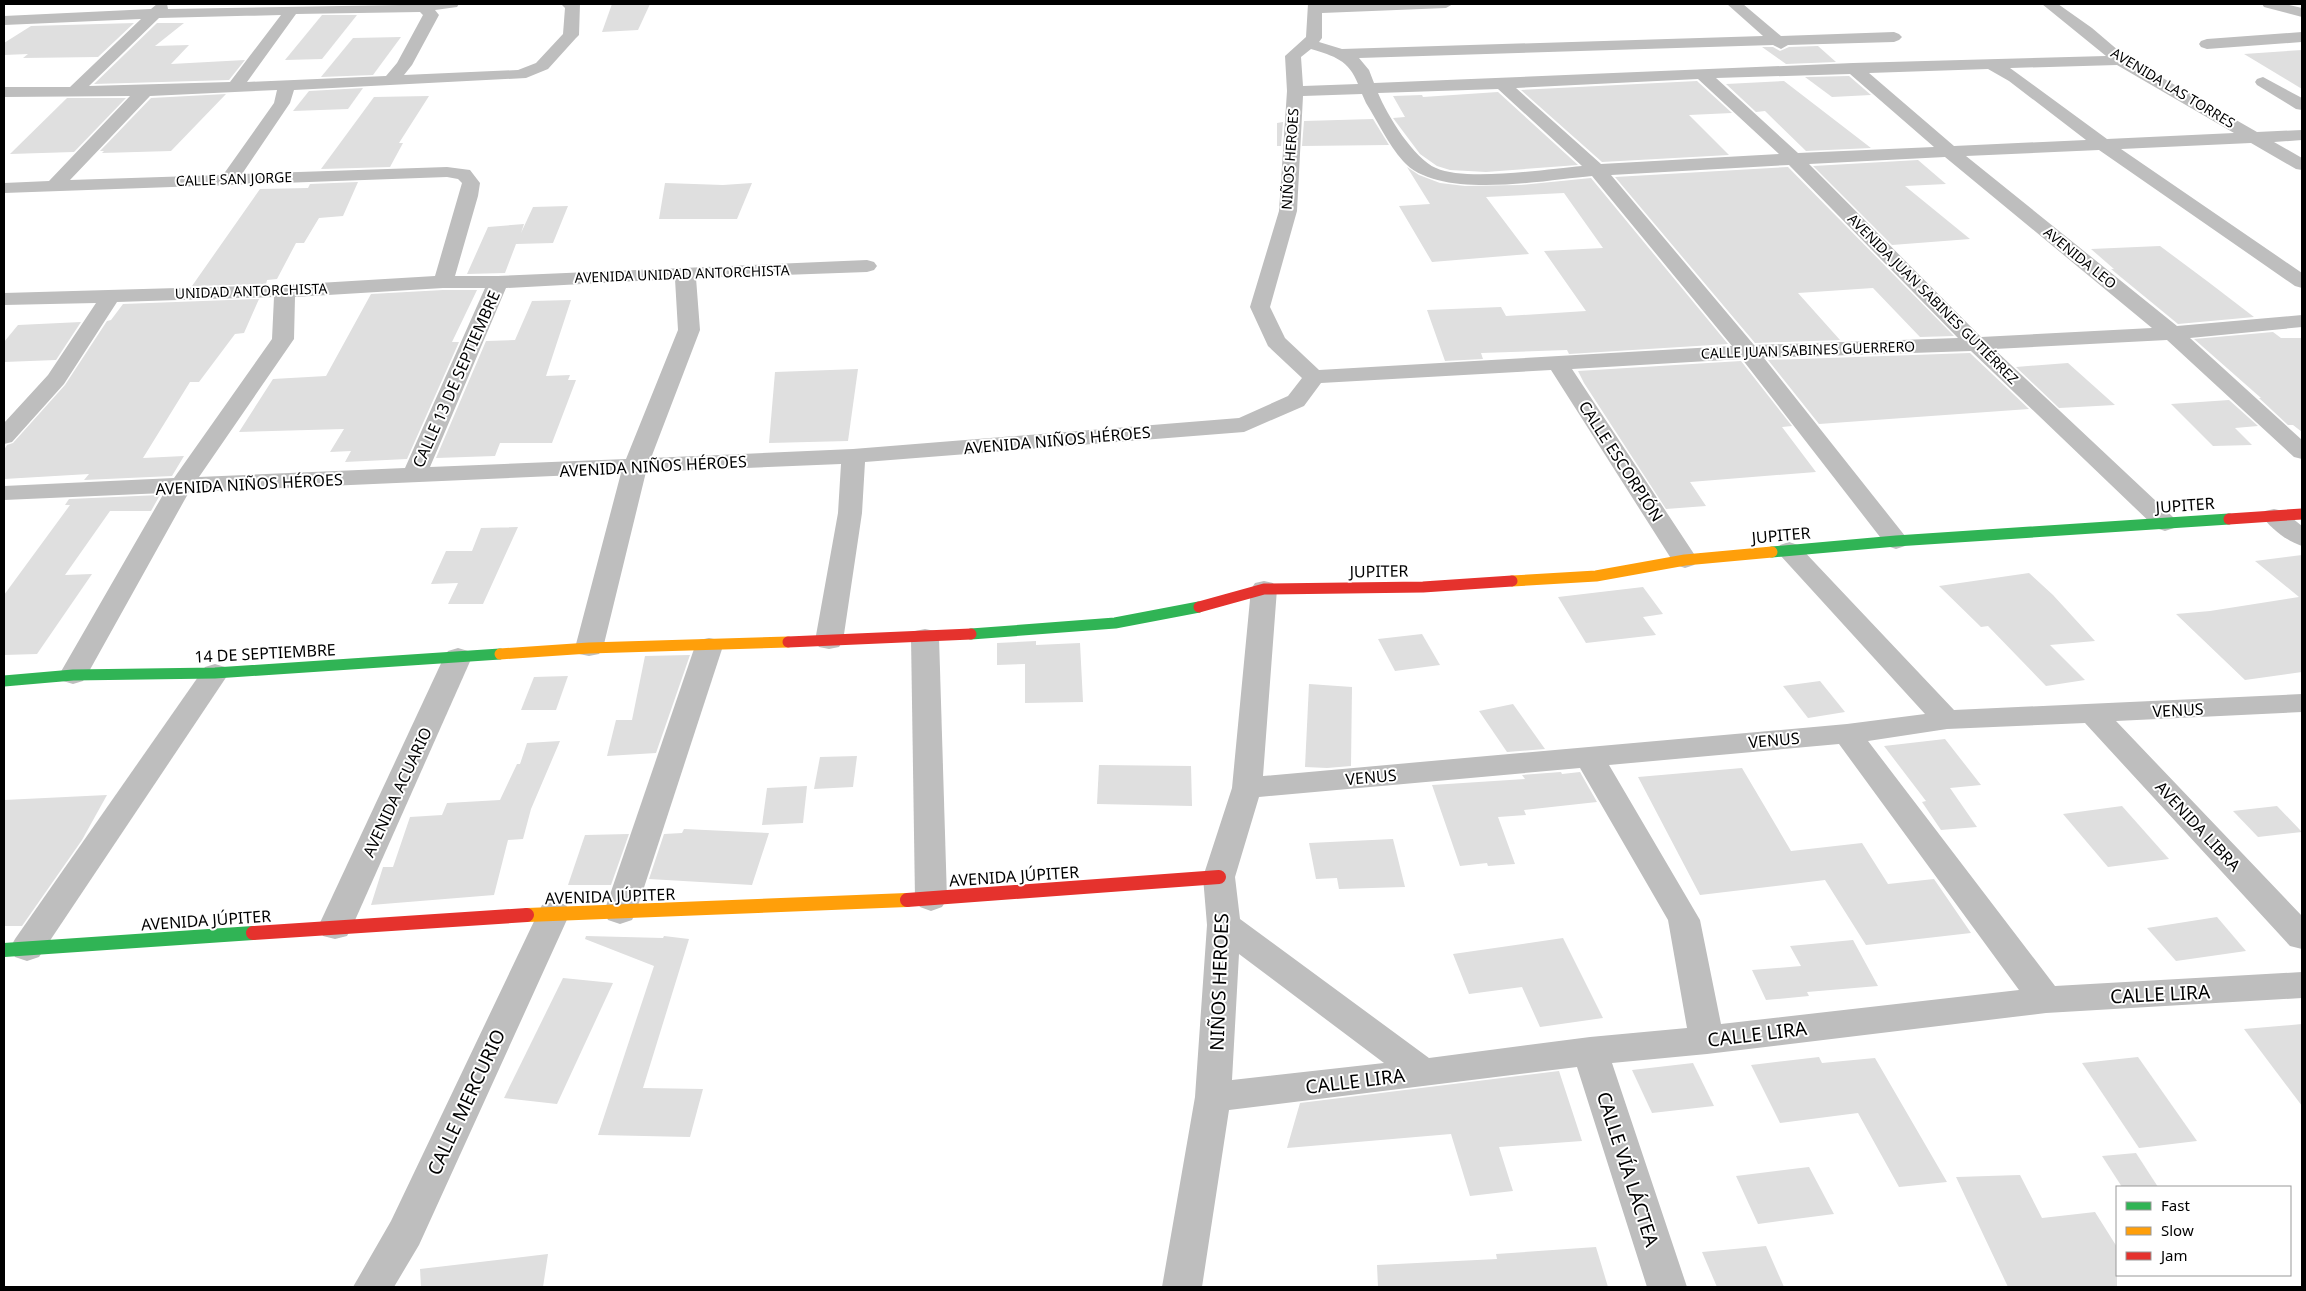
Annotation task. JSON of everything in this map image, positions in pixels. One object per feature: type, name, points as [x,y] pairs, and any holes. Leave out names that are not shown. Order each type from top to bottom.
[{"type":"street","points":[[5,22],[161,9],[290,11],[424,7],[452,4]]},
{"type":"street","points":[[4,92],[145,91],[236,85],[286,85],[520,75],[542,66],[571,35],[572,4],[568,4]]},
{"type":"street","points":[[1308,43],[1314,38],[1315,6],[1446,4]]},
{"type":"street","points":[[1734,4],[1814,70]]},
{"type":"street","name":"AVENIDA LAS TORRES","points":[[2049,4],[2087,31],[2120,60],[2302,165]]},
{"type":"street","points":[[2269,4],[2302,13]]},
{"type":"street","points":[[392,79],[404,65],[431,15],[424,7]]},
{"type":"street","points":[[75,91],[161,9]]},
{"type":"street","points":[[236,85],[290,11]]},
{"type":"street","points":[[1341,54],[1894,36]]},
{"type":"street","points":[[2207,44],[2302,37]]},
{"type":"street","points":[[1308,43],[1341,54],[1352,60],[1361,70],[1374,103],[1410,158],[1429,172],[1451,178],[1480,180],[1597,170],[1794,159],[2302,135]]},
{"type":"street","name":"NIÑOS HEROES","points":[[1308,43],[1293,56],[1295,91],[1288,212],[1260,307],[1276,341],[1314,377]]},
{"type":"street","points":[[1602,45],[1620,54],[1633,66]]},
{"type":"street","points":[[1295,91],[1502,84],[1633,66],[1702,74],[2120,60]]},
{"type":"street","points":[[1991,64],[2015,78],[2101,143],[2302,282]]},
{"type":"street","name":"AVENIDA LEO","points":[[1853,68],[1950,152],[2172,333],[2302,452]]},
{"type":"street","name":"AVENIDA JUAN SABINES GUTIÉRREZ","points":[[1702,74],[1794,159],[1976,344],[2165,523]]},
{"type":"street","points":[[2263,82],[2302,105]]},
{"type":"street","points":[[1502,84],[1597,170],[1748,352],[1896,541]]},
{"type":"street","points":[[229,180],[282,103],[286,85]]},
{"type":"street","points":[[54,186],[120,114],[145,91]]},
{"type":"street","name":"CALLE SAN JORGE","points":[[4,188],[447,172],[464,174],[471,183],[469,196],[443,282]]},
{"type":"street","name":"AVENIDA UNIDAD ANTORCHISTA","points":[[498,282],[867,266]]},
{"type":"street","points":[[589,648],[635,467],[689,330],[685,273]]},
{"type":"street","name":"UNIDAD ANTORCHISTA","points":[[4,299],[285,291],[443,282],[498,282]]},
{"type":"street","name":"CALLE 13 DE SEPTIEMBRE","points":[[414,476],[498,282]]},
{"type":"street","points":[[73,675],[180,487],[283,338],[285,291]]},
{"type":"street","points":[[4,437],[56,379],[112,295]]},
{"type":"street","name":"CALLE JUAN SABINES GUERRERO","points":[[1314,377],[1748,352],[1976,344],[2172,333],[2302,321]]},
{"type":"street","name":"CALLE ESCORPIÓN","points":[[1557,362],[1685,560]]},
{"type":"street","name":"AVENIDA NIÑOS HÉROES","points":[[4,494],[853,456],[1244,425],[1296,401],[1314,377]]},
{"type":"street","points":[[829,642],[850,513],[853,456]]},
{"type":"street","name":"JUPITER","points":[[829,642],[1058,630],[1165,616],[1264,590],[1423,587],[1596,576],[1685,560],[1789,550],[2302,514]]},
{"type":"street","points":[[2274,516],[2302,538]]},
{"type":"street","points":[[1789,550],[1947,720]]},
{"type":"street","name":"NIÑOS HEROES","points":[[1182,1287],[1213,1098],[1224,925],[1218,878],[1247,788],[1264,590]]},
{"type":"street","points":[[925,637],[931,898]]},
{"type":"street","name":"14 DE SEPTIEMBRE","points":[[4,681],[73,675],[215,673],[589,648],[829,642]]},
{"type":"street","points":[[620,912],[709,646]]},
{"type":"street","name":"AVENIDA ACUARIO","points":[[335,927],[458,657]]},
{"type":"street","points":[[16,949],[215,673]]},
{"type":"street","name":"VENUS","points":[[1247,788],[1847,734],[1947,720],[2302,703]]},
{"type":"street","name":"AVENIDA LIBRA","points":[[2093,714],[2302,937]]},
{"type":"street","points":[[1847,734],[2046,1000]]},
{"type":"street","points":[[1588,757],[1684,920],[1707,1040]]},
{"type":"street","name":"AVENIDA JÚPITER","points":[[16,949],[554,914],[931,898],[1218,878]]},
{"type":"street","name":"CALLE MERCURIO","points":[[373,1287],[405,1233],[554,914]]},
{"type":"street","points":[[1224,925],[1423,1073]]},
{"type":"street","name":"CALLE LIRA","points":[[1213,1098],[1590,1051],[1707,1040],[2046,1000],[2302,986]]},
{"type":"street","name":"CALLE VÍA LÁCTEA","points":[[1590,1051],[1667,1287]]},
{"type":"building","points":[[612,4],[650,4],[638,30],[602,32]]},
{"type":"building","points":[[322,15],[357,15],[322,59],[285,60]]},
{"type":"building","points":[[134,23],[98,57],[23,58],[28,54],[4,55],[4,43],[31,26]]},
{"type":"building","points":[[157,23],[184,23],[155,46],[189,45],[171,64],[245,60],[229,80],[94,84]]},
{"type":"building","points":[[401,37],[373,75],[321,77],[353,38]]},
{"type":"building","points":[[1818,46],[1836,62],[1786,64],[1762,47],[1773,47],[1780,51],[1789,47]]},
{"type":"building","points":[[2302,50],[2302,89],[2244,54]]},
{"type":"building","points":[[1849,76],[1871,95],[1832,97],[1805,77]]},
{"type":"building","points":[[1697,81],[1732,113],[1689,115],[1729,155],[1602,162],[1521,90]]},
{"type":"building","points":[[1784,81],[1871,148],[1806,151],[1765,111],[1756,112],[1726,84]]},
{"type":"building","points":[[363,88],[348,109],[293,111],[309,91]]},
{"type":"building","points":[[1498,92],[1578,165],[1486,172],[1450,170],[1437,166],[1420,154],[1393,118],[1405,117],[1393,96],[1422,95],[1423,97]]},
{"type":"building","points":[[226,94],[171,151],[102,153],[104,151],[100,151],[151,98]]},
{"type":"building","points":[[429,96],[399,143],[403,143],[390,167],[321,169],[374,97]]},
{"type":"building","points":[[67,98],[126,98],[74,152],[10,154]]},
{"type":"building","points":[[1373,119],[1389,145],[1302,146],[1304,121]]},
{"type":"building","points":[[1283,122],[1281,146],[1277,146],[1277,123]]},
{"type":"building","points":[[1918,160],[1946,184],[1905,186],[1970,239],[1892,245],[1813,166]]},
{"type":"building","points":[[1407,167],[1419,175],[1440,183],[1465,186],[1521,185],[1591,178],[1728,344],[1569,354],[1567,350],[1481,353],[1483,359],[1445,361],[1427,310],[1501,307],[1506,316],[1586,311],[1544,251],[1603,248],[1564,193],[1486,197],[1529,254],[1432,262],[1399,206],[1430,204]]},
{"type":"building","points":[[1788,167],[1954,336],[1920,337],[1873,288],[1798,293],[1840,340],[1755,343],[1615,177]]},
{"type":"building","points":[[358,182],[343,216],[319,218],[304,243],[296,243],[277,279],[267,280],[266,284],[192,286],[260,189],[308,188],[310,184]]},
{"type":"building","points":[[665,183],[723,185],[752,183],[737,219],[659,219]]},
{"type":"building","points":[[568,206],[553,243],[516,244],[505,273],[467,274],[488,227],[524,224],[521,233],[533,207]]},
{"type":"building","points":[[2160,246],[2254,317],[2178,324],[2111,269],[2114,269],[2091,249]]},
{"type":"building","points":[[477,290],[452,342],[459,342],[407,459],[345,462],[351,451],[330,452],[344,429],[239,432],[273,379],[326,376],[371,294]]},
{"type":"building","points":[[259,299],[244,333],[235,334],[199,382],[190,382],[143,458],[184,456],[172,476],[84,480],[89,474],[4,479],[4,450],[7,445],[13,443],[65,385],[107,321],[111,320],[123,304]]},
{"type":"building","points":[[571,300],[546,376],[570,375],[568,380],[576,380],[552,443],[500,443],[495,456],[436,458],[486,341],[515,340],[532,301]]},
{"type":"building","points":[[81,322],[56,360],[4,362],[4,342],[18,325]]},
{"type":"building","points":[[2273,332],[2281,338],[2302,338],[2302,432],[2293,425],[2288,425],[2259,398],[2261,398],[2194,339]]},
{"type":"building","points":[[1970,353],[2029,409],[1819,424],[1768,360]]},
{"type":"building","points":[[1741,361],[1792,426],[1782,427],[1816,472],[1690,482],[1706,506],[1666,509],[1578,371]]},
{"type":"building","points":[[2068,363],[2115,405],[2059,408],[2016,367]]},
{"type":"building","points":[[858,369],[848,441],[769,443],[775,372]]},
{"type":"building","points":[[2229,400],[2258,426],[2235,428],[2252,445],[2213,446],[2171,404]]},
{"type":"building","points":[[160,495],[151,511],[110,511],[65,575],[92,574],[37,654],[4,655],[4,595],[70,505],[65,505],[69,499]]},
{"type":"building","points":[[518,527],[483,604],[448,604],[458,583],[431,584],[446,551],[472,551],[481,528]]},
{"type":"building","points":[[2302,555],[2302,672],[2245,680],[2176,614],[2210,611],[2299,597],[2255,561]]},
{"type":"building","points":[[2029,573],[2053,595],[2095,641],[2050,645],[2085,680],[2046,686],[1988,626],[1981,627],[1939,586]]},
{"type":"building","points":[[1643,587],[1663,614],[1643,617],[1656,635],[1586,643],[1558,597]]},
{"type":"building","points":[[1422,634],[1440,665],[1395,671],[1378,639]]},
{"type":"building","points":[[1036,641],[1036,645],[1080,643],[1083,702],[1025,703],[1025,664],[997,665],[997,643]]},
{"type":"building","points":[[690,655],[656,753],[607,756],[616,720],[632,720],[645,656]]},
{"type":"building","points":[[568,676],[556,710],[521,710],[534,677]]},
{"type":"building","points":[[1820,681],[1845,712],[1808,718],[1783,686]]},
{"type":"building","points":[[1309,684],[1352,687],[1351,766],[1305,767]]},
{"type":"building","points":[[1513,704],[1545,749],[1507,752],[1479,711]]},
{"type":"building","points":[[1945,739],[1981,785],[1950,788],[1977,827],[1941,830],[1922,802],[1926,801],[1884,746]]},
{"type":"building","points":[[560,741],[531,809],[523,839],[508,840],[494,895],[371,905],[383,867],[393,867],[410,817],[442,815],[447,803],[500,800],[517,764],[520,764],[527,743]]},
{"type":"building","points":[[857,756],[853,787],[814,789],[820,757]]},
{"type":"building","points":[[1099,765],[1191,766],[1192,806],[1097,804]]},
{"type":"building","points":[[1742,768],[1791,851],[1862,843],[1888,884],[1934,879],[1971,933],[1866,945],[1825,880],[1700,895],[1638,777]]},
{"type":"building","points":[[1561,772],[1562,774],[1580,772],[1597,802],[1524,810],[1526,815],[1498,817],[1515,864],[1488,866],[1487,863],[1460,866],[1432,785],[1525,779],[1522,775]]},
{"type":"building","points":[[807,786],[803,823],[762,825],[767,788]]},
{"type":"building","points":[[107,795],[82,840],[22,926],[4,926],[4,800]]},
{"type":"building","points":[[2122,806],[2169,859],[2108,867],[2063,814]]},
{"type":"building","points":[[2277,806],[2302,832],[2258,837],[2233,811]]},
{"type":"building","points":[[684,829],[769,833],[752,885],[649,879],[664,834],[682,833]]},
{"type":"building","points":[[629,834],[611,885],[568,885],[585,835]]},
{"type":"building","points":[[1393,839],[1405,887],[1339,889],[1337,878],[1316,879],[1309,843]]},
{"type":"building","points":[[2217,917],[2246,951],[2176,961],[2147,928]]},
{"type":"building","points":[[586,936],[663,938],[664,936],[689,939],[643,1088],[703,1089],[690,1137],[598,1135],[654,966],[585,939]]},
{"type":"building","points":[[1563,938],[1603,1018],[1540,1027],[1522,987],[1469,994],[1453,954]]},
{"type":"building","points":[[1853,940],[1878,986],[1807,992],[1809,996],[1766,1000],[1752,970],[1801,966],[1790,946]]},
{"type":"building","points":[[563,978],[613,983],[557,1104],[504,1098]]},
{"type":"building","points":[[2302,1024],[2302,1106],[2244,1029]]},
{"type":"building","points":[[1819,1057],[1822,1063],[1875,1058],[1947,1182],[1899,1187],[1858,1113],[1780,1123],[1751,1065]]},
{"type":"building","points":[[2138,1057],[2197,1141],[2139,1148],[2082,1063]]},
{"type":"building","points":[[1693,1063],[1714,1106],[1652,1113],[1632,1070]]},
{"type":"building","points":[[1559,1071],[1582,1141],[1499,1147],[1513,1191],[1470,1196],[1451,1134],[1287,1148],[1300,1103]]},
{"type":"building","points":[[2136,1153],[2157,1186],[2121,1186],[2102,1156]]},
{"type":"building","points":[[1809,1167],[1834,1214],[1758,1224],[1736,1176]]},
{"type":"building","points":[[2020,1175],[2042,1218],[2095,1212],[2116,1245],[2117,1287],[2008,1287],[1956,1177]]},
{"type":"building","points":[[1766,1246],[1784,1287],[1717,1287],[1702,1252]]},
{"type":"building","points":[[1596,1247],[1608,1287],[1378,1287],[1377,1265],[1497,1259],[1496,1254]]},
{"type":"building","points":[[548,1254],[543,1287],[421,1287],[420,1269]]},
{"type":"traffic: fast","points":[[1772,552],[1896,541],[2229,519]]},
{"type":"traffic: fast","points":[[971,634],[1057,629],[1115,623],[1171,614],[1199,607]]},
{"type":"traffic: fast","points":[[4,681],[73,675],[215,673],[500,654]]},
{"type":"traffic: fast","points":[[4,950],[253,933]]},
{"type":"traffic: slow","points":[[1512,581],[1596,576],[1685,560],[1772,552]]},
{"type":"traffic: slow","points":[[500,654],[589,648],[788,642]]},
{"type":"traffic: slow","points":[[527,915],[907,900]]},
{"type":"traffic: jam","points":[[2229,519],[2302,514]]},
{"type":"traffic: jam","points":[[1199,607],[1264,589],[1423,587],[1512,581]]},
{"type":"traffic: jam","points":[[788,642],[971,634]]},
{"type":"traffic: jam","points":[[907,900],[1219,877]]},
{"type":"traffic: jam","points":[[253,933],[527,915]]}]
